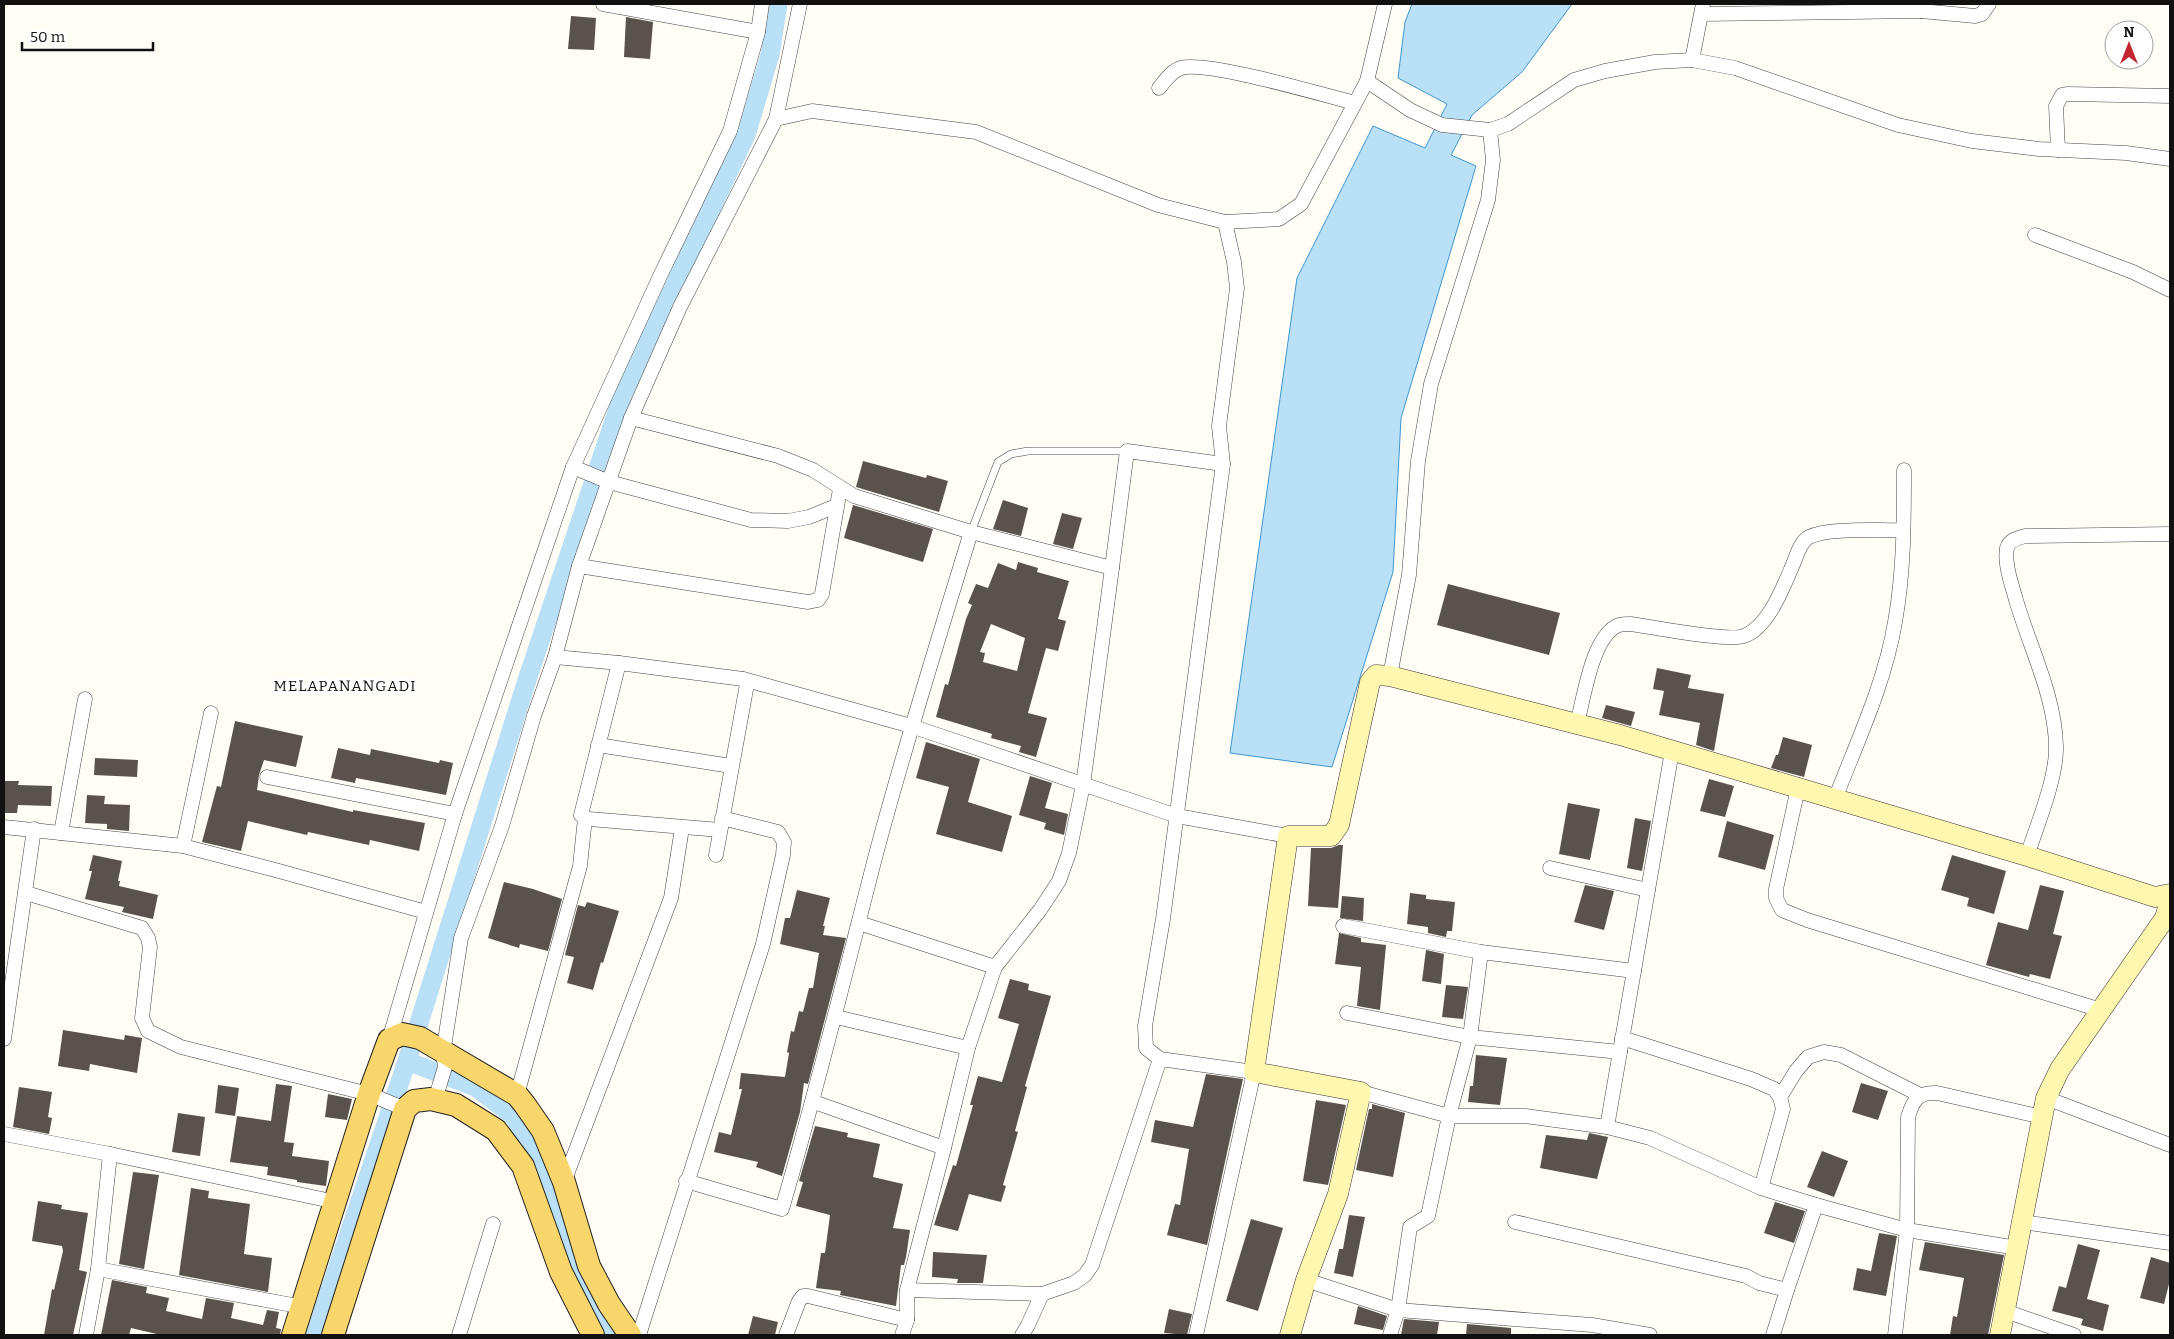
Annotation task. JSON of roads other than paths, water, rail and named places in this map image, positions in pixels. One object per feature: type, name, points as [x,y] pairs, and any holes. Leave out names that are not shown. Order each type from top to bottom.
[{"type":"main road","points":[[1290,1335],[1306,1280],[1338,1194],[1361,1092],[1254,1072],[1288,836],[1331,836],[1339,825],[1370,682],[1376,675],[1390,676],[1577,724],[1672,751],[2026,856],[2155,897],[2170,894]]},
{"type":"main road","points":[[2000,1335],[2044,1107],[2060,1069],[2169,914]]},
{"type":"main road","points":[[293,1335],[336,1202],[376,1097],[404,1037],[443,1066],[517,1095],[543,1131],[564,1182],[590,1266],[609,1304],[630,1335]]},
{"type":"main road","points":[[333,1335],[402,1108],[414,1101],[435,1100],[456,1105],[496,1130],[523,1166],[561,1272],[594,1335]]},
{"type":"street","points":[[603,4],[758,32]]},
{"type":"street","points":[[404,1037],[426,912],[455,814],[577,469],[661,274],[730,131],[758,32],[762,4]]},
{"type":"street","points":[[435,1100],[443,1066],[461,938],[502,826],[534,716],[555,657],[579,566],[631,418],[680,308],[776,119],[800,4]]},
{"type":"street","points":[[776,119],[812,111],[976,132],[1158,205],[1225,222],[1280,219],[1301,204],[1367,81],[1385,4]]},
{"type":"street","points":[[1692,60],[1702,9],[1921,7],[1975,16],[1982,14],[1989,4]]},
{"type":"street","points":[[1367,81],[1410,110],[1442,125],[1490,130],[1508,124],[1574,80],[1605,71],[1655,62],[1692,60],[1735,68],[1898,125],[1972,141],[2058,150],[2126,153],[2170,158]]},
{"type":"street","points":[[1159,88],[1173,71],[1183,67],[1209,67],[1355,103]]},
{"type":"street","points":[[2058,150],[2056,106],[2062,95],[2170,96]]},
{"type":"street","points":[[1390,676],[1410,575],[1418,461],[1431,384],[1488,200],[1493,160],[1490,130]]},
{"type":"street","points":[[1196,1335],[1254,1072],[1160,1059],[1146,1048],[1144,1026],[1162,928],[1223,464],[1219,426],[1237,288],[1234,262],[1225,222]]},
{"type":"street","points":[[2036,235],[2133,272],[2170,290]]},
{"type":"street","points":[[631,418],[778,456],[813,470],[840,489],[854,496],[971,532],[1112,568]]},
{"type":"street","points":[[902,1335],[908,1320],[907,1290],[968,1048],[995,967],[1040,910],[1059,881],[1069,853],[1083,785],[1127,451],[1223,464]]},
{"type":"street","points":[[577,469],[608,482],[751,520],[788,521],[809,517],[836,506]]},
{"type":"street","points":[[1835,799],[1880,682],[1895,623],[1903,530],[1904,470]]},
{"type":"street","points":[[579,566],[808,602],[818,600],[822,594],[840,489]]},
{"type":"street","points":[[1577,724],[1596,652],[1603,638],[1620,625],[1631,624],[1724,637],[1744,636],[1764,622],[1783,587],[1800,547],[1807,538],[1822,532],[1903,530]]},
{"type":"street","points":[[686,1181],[782,1209],[814,1102],[911,726],[971,532]]},
{"type":"street","points":[[2026,856],[2048,792],[2056,748],[2052,711],[2011,583],[2007,557],[2008,546],[2012,540],[2025,536],[2170,534]]},
{"type":"street","points":[[555,657],[743,679],[911,726],[1177,816],[1288,836]]},
{"type":"street","points":[[517,1095],[580,866],[585,818],[581,813],[619,663]]},
{"type":"street","points":[[716,855],[731,766],[748,688],[743,679]]},
{"type":"street","points":[[61,833],[85,699]]},
{"type":"street","points":[[183,846],[211,713]]},
{"type":"street","points":[[598,745],[731,766]]},
{"type":"street","points":[[1607,1126],[1672,751]]},
{"type":"street","points":[[267,777],[455,814]]},
{"type":"street","points":[[1798,788],[1776,889],[1778,906],[1782,910],[1807,920],[2102,1010]]},
{"type":"street","points":[[585,818],[682,828],[721,824],[778,832],[784,842],[784,855],[762,944],[639,1335]]},
{"type":"street","points":[[4,827],[183,846],[426,912]]},
{"type":"street","points":[[564,1182],[671,898],[682,828]]},
{"type":"street","points":[[4,1039],[34,830]]},
{"type":"street","points":[[1550,868],[1648,890]]},
{"type":"street","points":[[26,894],[142,928],[148,938],[150,947],[142,1018],[148,1031],[181,1047],[376,1097],[402,1108]]},
{"type":"street","points":[[859,923],[995,967]]},
{"type":"street","points":[[1343,926],[1482,952],[1634,971]]},
{"type":"street","points":[[1390,1335],[1398,1310],[1410,1227],[1428,1216],[1449,1116],[1470,1037],[1482,952]]},
{"type":"street","points":[[1347,1013],[1470,1037],[1620,1052]]},
{"type":"street","points":[[836,1017],[968,1048]]},
{"type":"street","points":[[1622,1038],[1751,1079],[1774,1089],[1780,1097],[1783,1109],[1761,1188]]},
{"type":"street","points":[[1780,1097],[1796,1071],[1808,1057],[1824,1052],[1841,1055],[1920,1095]]},
{"type":"street","points":[[907,1290],[1042,1294],[1074,1283],[1084,1275],[1092,1265],[1160,1059]]},
{"type":"street","points":[[1361,1092],[1449,1116],[1524,1116],[1607,1126],[1650,1138],[1761,1188],[1816,1205],[1907,1230],[2017,1248]]},
{"type":"street","points":[[1894,1335],[1907,1230],[1908,1117],[1914,1102],[1920,1095],[1926,1092],[1937,1093],[2044,1107],[2170,1145]]},
{"type":"street","points":[[814,1102],[944,1148]]},
{"type":"street","points":[[4,1134],[110,1154],[336,1202]]},
{"type":"street","points":[[86,1335],[98,1269],[110,1154]]},
{"type":"street","points":[[1773,1335],[1816,1205]]},
{"type":"street","points":[[1515,1222],[1746,1276],[1759,1283],[1787,1290]]},
{"type":"street","points":[[2022,1222],[2170,1243]]},
{"type":"street","points":[[459,1335],[493,1224]]},
{"type":"street","points":[[98,1269],[303,1307]]},
{"type":"street","points":[[1306,1280],[1398,1310],[1650,1335]]},
{"type":"street","points":[[1022,1335],[1042,1294]]},
{"type":"street","points":[[786,1335],[799,1300],[803,1296],[908,1320]]},
{"type":"street","points":[[2005,1311],[2074,1335]]},
{"type":"lane","points":[[971,532],[998,462],[1011,454],[1028,451],[1127,451]]},
{"type":"water","points":[[1412,4],[1572,4],[1522,72],[1472,115],[1451,155],[1476,166],[1401,418],[1393,572],[1332,767],[1230,753],[1297,278],[1373,126],[1425,148],[1447,104],[1398,78],[1405,22]]},
{"type":"waterway","points":[[315,1335],[407,1061],[528,677],[623,394],[746,135],[770,55],[778,4]]},
{"type":"waterway","points":[[407,1061],[475,1087],[514,1116],[540,1164],[576,1270],[598,1321],[610,1335]]},
{"type":"district","name":"MELAPANANGADI","points":[[345,686]]}]
